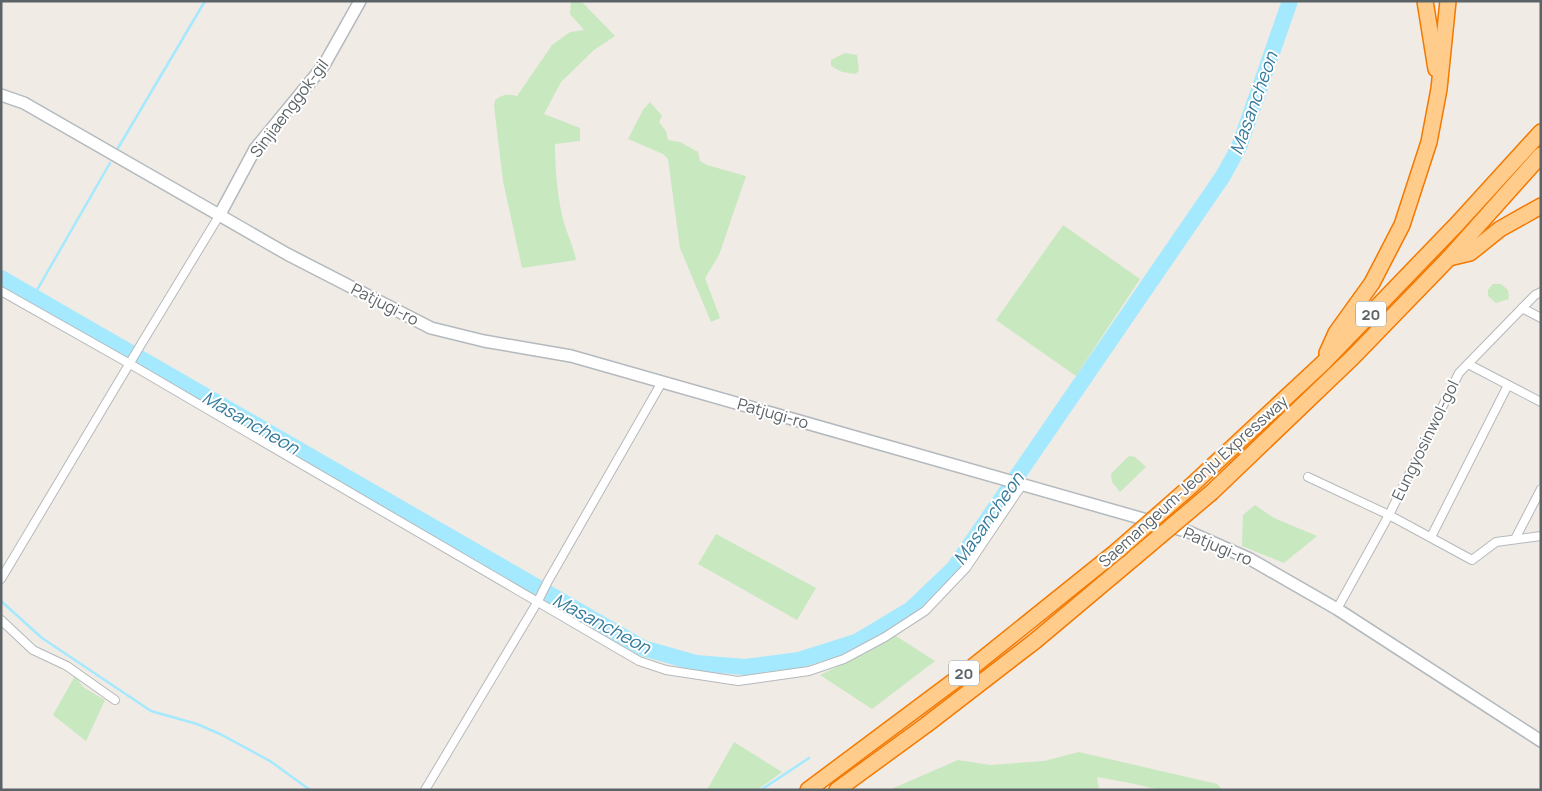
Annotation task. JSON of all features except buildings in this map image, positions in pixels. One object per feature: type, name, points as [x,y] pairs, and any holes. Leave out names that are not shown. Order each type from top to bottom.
[{"type":"highway","points":[[1425,1],[1439,88]]},
{"type":"highway","points":[[1323,363],[1336,333],[1372,283],[1402,225],[1429,142],[1439,88],[1448,1]]},
{"type":"highway","name":"Saemangeum-Jeonju Expressway","points":[[808,790],[970,669],[1117,551],[1191,486],[1323,363],[1457,224],[1541,132]]},
{"type":"highway","name":"Saemangeum-Jeonju Expressway","points":[[837,790],[926,725],[1035,641],[1212,492],[1353,357],[1449,258],[1541,155]]},
{"type":"highway","points":[[1449,258],[1470,253],[1500,229],[1541,206]]},
{"type":"street","name":"Sinjiaenggok-gil","points":[[219,216],[255,149],[324,65],[360,1]]},
{"type":"street","name":"Patjugi-ro","points":[[1,94],[24,103],[287,254],[431,328],[484,341],[570,356],[1189,532],[1250,559],[1337,609],[1541,741]]},
{"type":"street","points":[[1,579],[219,216]]},
{"type":"street","points":[[1,291],[131,361],[539,599],[639,661],[666,670],[738,681],[808,672],[844,659],[886,637],[926,611],[966,568],[1021,485]]},
{"type":"street","name":"Eungyosinwol-gol","points":[[1337,609],[1389,515],[1459,373],[1535,295],[1541,292]]},
{"type":"street","points":[[1522,308],[1541,318]]},
{"type":"street","points":[[1468,364],[1541,402]]},
{"type":"street","points":[[425,790],[539,599],[662,382]]},
{"type":"street","points":[[1431,538],[1508,386]]},
{"type":"street","points":[[1308,477],[1389,515],[1472,560],[1496,542],[1541,536]]},
{"type":"street","points":[[1515,539],[1541,489]]},
{"type":"street","points":[[1,620],[33,650],[67,666],[115,700]]},
{"type":"green space","points":[[581,1],[615,36],[594,50],[561,82],[544,114],[580,128],[580,141],[555,144],[560,206],[576,260],[522,268],[503,181],[494,106],[495,100],[506,95],[517,96],[552,45],[570,32],[584,30],[570,14],[571,2]]},
{"type":"green space","points":[[845,53],[857,55],[859,71],[855,74],[842,72],[831,66],[831,60]]},
{"type":"green space","points":[[650,102],[662,116],[659,122],[666,131],[668,140],[680,142],[698,152],[700,161],[707,165],[746,176],[719,255],[705,278],[720,318],[711,322],[680,248],[668,159],[663,154],[628,139],[643,110]]},
{"type":"green space","points":[[1063,225],[1140,279],[1076,376],[996,320]]},
{"type":"green space","points":[[1493,284],[1501,284],[1508,290],[1509,299],[1496,303],[1488,296],[1488,290]]},
{"type":"green space","points":[[1129,456],[1135,457],[1146,467],[1120,492],[1112,482],[1111,474]]},
{"type":"green space","points":[[1255,505],[1274,518],[1317,536],[1284,563],[1242,546],[1243,515]]},
{"type":"green space","points":[[716,534],[816,588],[797,620],[698,564]]},
{"type":"green space","points":[[896,636],[935,661],[872,709],[820,675],[854,659]]},
{"type":"green space","points":[[75,676],[83,687],[105,700],[86,741],[53,715]]},
{"type":"green space","points":[[734,742],[782,772],[757,790],[707,790]]},
{"type":"green space","points":[[1079,752],[1217,784],[1223,790],[1160,790],[1097,777],[1099,790],[889,790],[958,760],[990,765],[1044,761]]},
{"type":"waterway","points":[[118,148],[205,1]]},
{"type":"waterway","name":"Masancheon","points":[[1,278],[643,648],[696,663],[745,667],[799,660],[856,642],[911,609],[954,568],[1223,176],[1239,147],[1290,1]]},
{"type":"waterway","points":[[33,297],[110,163]]},
{"type":"waterway","points":[[1,601],[42,638],[151,711],[197,724],[220,734],[270,761],[310,790]]},
{"type":"waterway","points":[[761,790],[809,758]]}]
